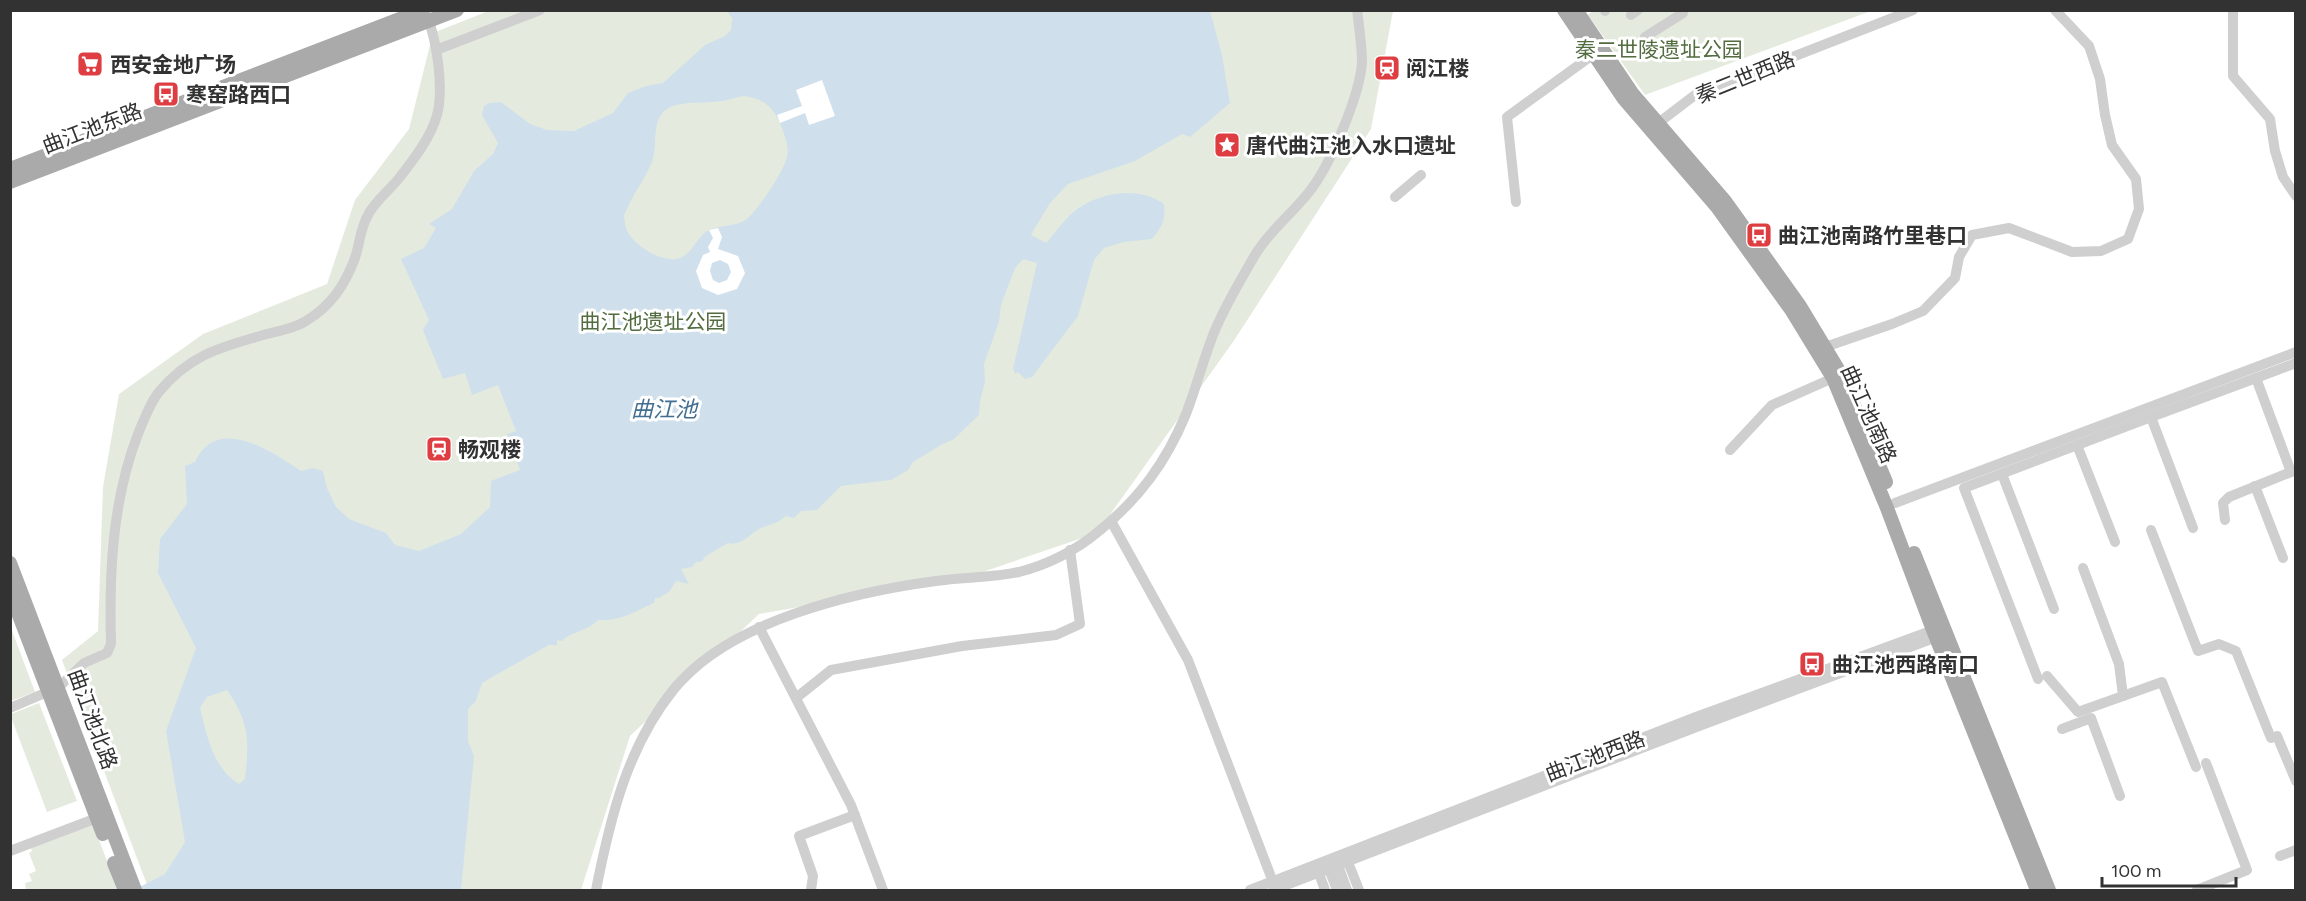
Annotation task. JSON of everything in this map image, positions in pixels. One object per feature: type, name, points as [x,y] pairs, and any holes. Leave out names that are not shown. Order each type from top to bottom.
[{"type":"main road","name":"曲江池东路","points":[[10,169],[425,14],[457,10]]},
{"type":"main road","name":"曲江池南路","points":[[1564,10],[1624,99],[1654,125],[1725,201],[1800,306],[1841,374],[1895,503],[1939,632],[2037,891]]},
{"type":"main road","name":"曲江池南路","points":[[1576,10],[1654,125],[1792,311],[1833,378],[2049,891]]},
{"type":"main road","name":"曲江池东路","points":[[10,182],[425,14]]},
{"type":"main road","name":"曲江池北路","points":[[10,563],[97,818],[107,831],[135,891]]},
{"type":"main road","name":"曲江池北路","points":[[10,592],[54,690],[107,831],[125,891]]},
{"type":"street","points":[[436,50],[540,10]]},
{"type":"street","points":[[596,891],[605,842],[616,802],[641,740],[676,686],[721,647],[759,627],[824,605],[883,590],[949,579],[1019,572],[1048,562],[1097,533],[1134,501],[1155,474],[1186,413],[1214,333],[1228,302],[1263,242],[1310,191],[1335,147],[1362,63],[1358,10]]},
{"type":"street","name":"秦二世西路","points":[[1654,125],[1695,95],[1913,10]]},
{"type":"street","points":[[1825,347],[1923,311],[1955,279],[1959,257],[1972,236],[2008,228],[2072,252],[2101,251],[2128,239],[2139,209],[2136,179],[2112,145],[2100,79],[2090,46],[2055,10]]},
{"type":"street","points":[[2233,10],[2233,76],[2270,119],[2275,151],[2283,177],[2295,196]]},
{"type":"street","points":[[1645,36],[1683,13]]},
{"type":"street","points":[[10,708],[54,690],[84,663],[107,653],[111,644],[112,547],[135,444],[146,414],[157,395],[174,377],[201,355],[220,347],[304,323],[326,308],[340,290],[355,257],[361,228],[369,212],[402,175],[431,130],[437,113],[439,98],[436,50],[425,14]]},
{"type":"street","points":[[1516,202],[1507,117],[1593,54]]},
{"type":"street","points":[[1395,196],[1421,175]]},
{"type":"street","points":[[1895,503],[2295,352]]},
{"type":"street","points":[[2197,891],[2247,870],[2162,682],[2078,712],[2042,678],[1964,488],[2295,363]]},
{"type":"street","points":[[1730,450],[1772,405],[1833,378]]},
{"type":"street","points":[[2225,520],[2223,503],[2229,497],[2293,471],[2256,378]]},
{"type":"street","points":[[2151,417],[2193,528]]},
{"type":"street","points":[[2077,445],[2115,542]]},
{"type":"street","points":[[2002,474],[2054,609]]},
{"type":"street","points":[[2255,486],[2283,558]]},
{"type":"street","points":[[1111,521],[1188,660],[1273,886]]},
{"type":"street","points":[[2151,530],[2198,651],[2219,644],[2236,651],[2295,781]]},
{"type":"street","points":[[796,698],[831,670],[962,646],[1056,635],[1080,624],[1070,550]]},
{"type":"street","points":[[2083,568],[2119,664],[2123,696]]},
{"type":"street","points":[[759,627],[855,815],[883,891]]},
{"type":"street","name":"曲江池西路","points":[[1250,891],[1273,886],[1332,863],[1696,717],[1939,632]]},
{"type":"street","points":[[2062,729],[2091,718],[2120,796]]},
{"type":"street","points":[[811,891],[813,876],[798,836],[855,815]]},
{"type":"street","points":[[10,851],[97,818]]},
{"type":"street","points":[[2280,856],[2295,850]]},
{"type":"street","points":[[1325,891],[1332,863]]},
{"type":"street","points":[[1332,863],[1337,891]]},
{"type":"street","points":[[1332,863],[1347,891]]},
{"type":"street","points":[[1332,863],[1359,891]]},
{"type":"green space","name":"曲江池遗址公园","points":[[491,10],[1393,11],[1371,129],[1235,339],[1097,533],[965,578],[759,614],[630,736],[581,890],[149,890],[62,660],[98,631],[103,487],[119,394],[203,334],[327,284],[355,200],[409,129],[433,33]]},
{"type":"green space","name":"秦二世陵遗址公园","points":[[1594,10],[1871,11],[1645,95],[1588,15]]},
{"type":"green space","points":[[11,628],[35,692],[10,701]]},
{"type":"green space","points":[[39,703],[77,801],[47,812],[11,717],[11,714]]},
{"type":"green space","points":[[93,824],[118,890],[26,890],[25,883],[32,881],[29,874],[36,871],[29,853],[32,851],[31,848]]},
{"type":"water","name":"曲江池","points":[[727,11],[1210,11],[1222,55],[1230,103],[1190,137],[1182,134],[1135,161],[1068,184],[1050,203],[1031,235],[1046,243],[1080,207],[1091,201],[1116,194],[1142,194],[1153,198],[1164,204],[1164,219],[1152,239],[1124,242],[1104,248],[1094,260],[1078,316],[1032,377],[1025,379],[1018,372],[1015,374],[1013,369],[1037,263],[1023,259],[1015,268],[1001,305],[999,322],[984,364],[985,382],[979,415],[954,439],[913,462],[908,470],[891,480],[841,486],[817,510],[801,511],[794,518],[786,516],[759,529],[743,541],[728,543],[706,556],[701,562],[696,562],[692,567],[681,569],[689,584],[676,581],[669,592],[655,598],[654,603],[620,618],[598,620],[562,641],[557,640],[557,645],[549,645],[482,683],[476,701],[468,709],[468,741],[474,756],[461,890],[134,890],[165,874],[185,842],[166,731],[196,648],[158,573],[160,539],[187,504],[185,466],[195,462],[205,448],[217,440],[230,438],[245,441],[275,454],[301,471],[313,468],[323,471],[327,488],[336,507],[349,519],[386,533],[395,545],[419,551],[461,534],[490,507],[491,481],[520,470],[507,434],[516,431],[498,385],[472,395],[465,373],[443,379],[423,330],[429,320],[401,259],[424,248],[436,228],[429,224],[452,209],[474,171],[493,154],[498,143],[482,115],[484,106],[501,102],[530,124],[547,130],[574,131],[613,113],[628,93],[663,83],[705,45],[725,36],[731,30],[732,18]],"holes":[[[744,96],[759,100],[775,113],[786,139],[787,156],[771,188],[748,218],[739,223],[709,230],[680,258],[666,259],[644,249],[629,234],[624,216],[652,162],[658,121],[662,114],[667,109],[681,104],[720,101]],[[227,690],[240,712],[246,733],[245,779],[239,784],[230,777],[217,760],[200,708],[207,697]]]},
{"type":"pier","points":[[822,80],[835,116],[809,125],[805,113],[780,123],[777,115],[802,106],[796,90]]},
{"type":"pier","points":[[718,228],[722,237],[718,249],[738,256],[745,273],[737,289],[718,295],[702,288],[696,271],[703,255],[710,252],[708,247],[713,238],[709,230]],"holes":[[[720,260],[728,264],[731,272],[727,280],[719,283],[713,280],[710,271],[712,263]]]},
{"type":"place","name":"西安金地广场","points":[[90,64]]},
{"type":"place","name":"阅江楼","points":[[1387,68]]},
{"type":"place","name":"寒窑路西口","points":[[166,94]]},
{"type":"place","name":"唐代曲江池入水口遗址","points":[[1227,145]]},
{"type":"place","name":"曲江池南路竹里巷口","points":[[1759,235]]},
{"type":"place","name":"畅观楼","points":[[439,449]]},
{"type":"place","name":"曲江池西路南口","points":[[1812,664]]}]
